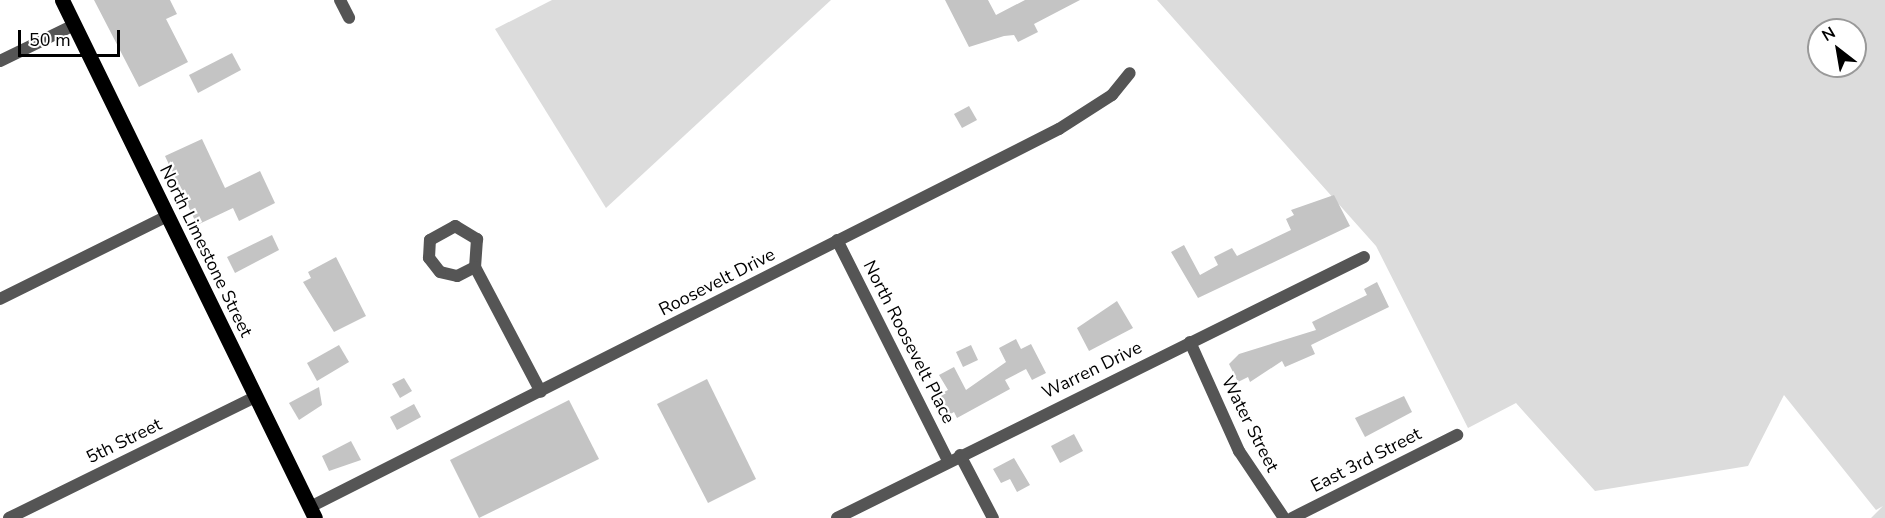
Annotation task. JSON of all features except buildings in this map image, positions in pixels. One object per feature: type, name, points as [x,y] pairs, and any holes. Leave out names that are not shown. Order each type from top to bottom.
[{"type":"main road","name":"North Limestone Street","points":[[62,0],[313,512]]},
{"type":"street","points":[[340,0],[349,18]]},
{"type":"street","points":[[0,61],[74,25]]},
{"type":"street","name":"Roosevelt Drive","points":[[313,512],[837,240],[1059,129],[1112,95],[1130,73]]},
{"type":"street","points":[[0,299],[167,216]]},
{"type":"street","points":[[475,267],[457,276],[440,272],[429,258],[430,240],[455,226],[471,232],[479,246],[475,267],[542,392]]},
{"type":"street","name":"North Roosevelt Place","points":[[837,240],[948,461]]},
{"type":"street","name":"Warren Drive","points":[[837,518],[960,455],[1364,257]]},
{"type":"street","name":"Water Street","points":[[1190,342],[1239,451],[1284,518]]},
{"type":"street","name":"5th Street","points":[[9,518],[255,397]]},
{"type":"street","name":"East 3rd Street","points":[[1292,518],[1457,435]]},
{"type":"street","points":[[960,455],[993,518]]},
{"type":"shaded area","points":[[552,0],[831,0],[606,208],[495,29]]},
{"type":"shaded area","points":[[1157,0],[1885,0],[1885,518],[1871,518],[1883,506],[1876,510],[1784,395],[1748,466],[1595,491],[1516,403],[1468,428],[1376,246]]}]
